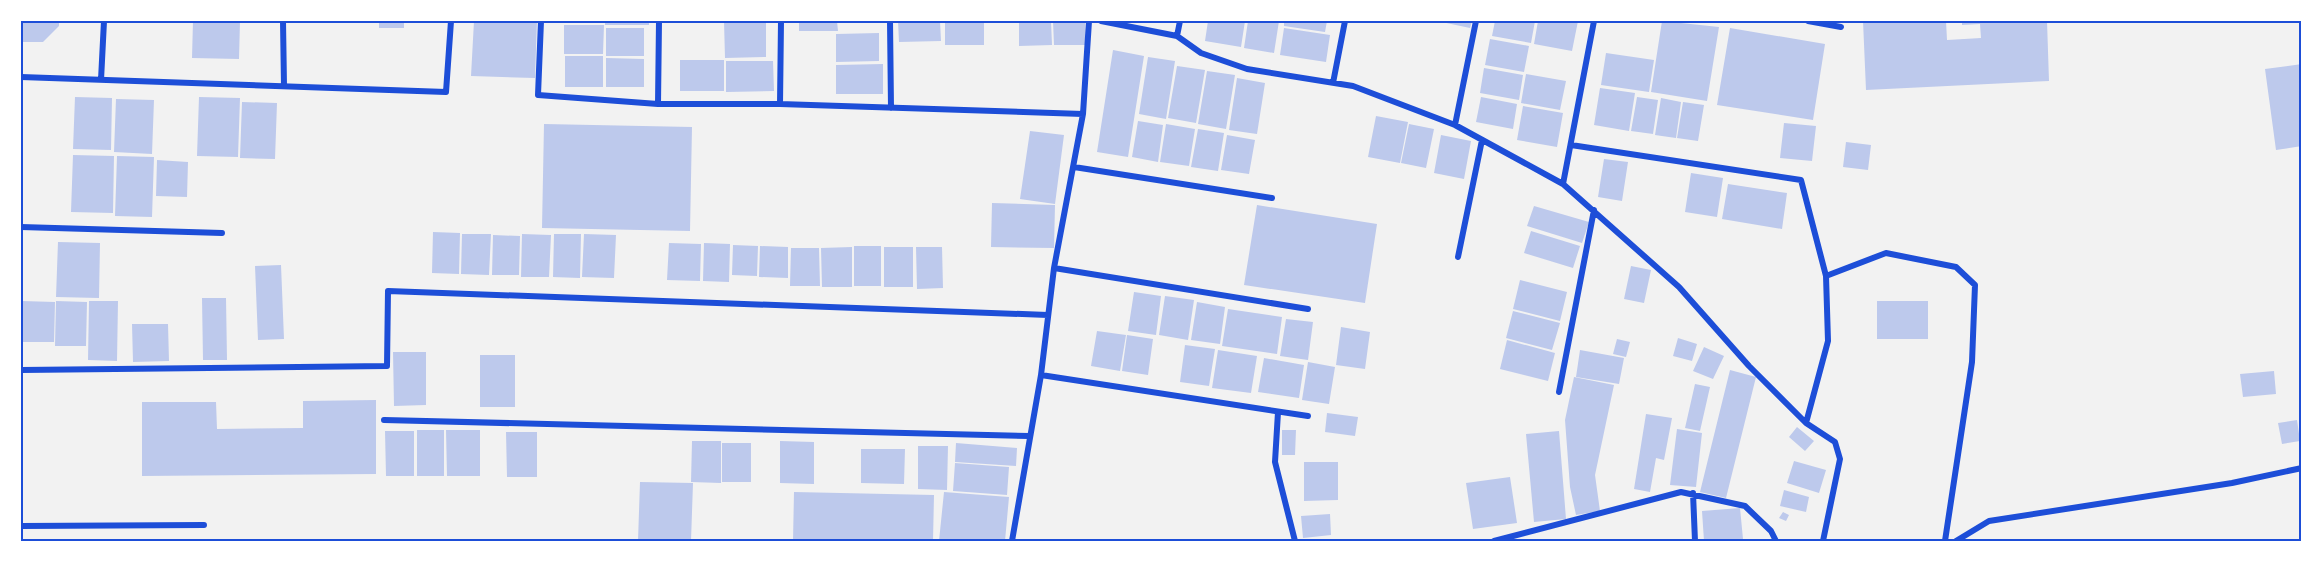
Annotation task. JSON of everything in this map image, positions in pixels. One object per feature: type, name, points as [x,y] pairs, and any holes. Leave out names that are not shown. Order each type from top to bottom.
[{"type":"street","points":[[101,80],[104,21]]},
{"type":"street","points":[[283,21],[284,86]]},
{"type":"street","points":[[21,77],[446,92],[450,21]]},
{"type":"street","points":[[541,21],[538,95],[658,104],[780,104],[1083,114]]},
{"type":"street","points":[[658,104],[659,21]]},
{"type":"street","points":[[780,104],[781,21]]},
{"type":"street","points":[[890,21],[891,108]]},
{"type":"street","points":[[1012,541],[1041,375],[1054,268],[1083,114],[1089,21]]},
{"type":"street","points":[[1101,21],[1177,36],[1201,53],[1248,69],[1353,86],[1455,125],[1563,184],[1679,288],[1749,366],[1806,423],[1835,442],[1840,459],[1823,541]]},
{"type":"street","points":[[1177,36],[1180,21]]},
{"type":"street","points":[[1333,83],[1345,21]]},
{"type":"street","points":[[1455,125],[1476,21]]},
{"type":"street","points":[[1563,184],[1594,21]]},
{"type":"street","points":[[1808,21],[1841,27]]},
{"type":"street","points":[[1458,257],[1482,140]]},
{"type":"street","points":[[1571,145],[1801,180],[1826,276],[1828,341],[1806,423]]},
{"type":"street","points":[[1074,167],[1272,198]]},
{"type":"street","points":[[1559,392],[1594,210]]},
{"type":"street","points":[[21,227],[222,233]]},
{"type":"street","points":[[1826,276],[1886,253],[1956,267],[1976,285],[1972,362],[1945,541]]},
{"type":"street","points":[[1054,268],[1308,309]]},
{"type":"street","points":[[21,370],[387,366],[388,291],[1048,315]]},
{"type":"street","points":[[1041,375],[1308,416]]},
{"type":"street","points":[[1278,412],[1275,462],[1295,541]]},
{"type":"street","points":[[384,420],[1029,436]]},
{"type":"street","points":[[1956,541],[1989,521],[2232,483],[2302,468]]},
{"type":"street","points":[[1494,541],[1669,494],[1693,493],[1745,506],[1771,531],[1776,541]]},
{"type":"street","points":[[1693,493],[1695,541]]},
{"type":"street","points":[[21,526],[204,525]]},
{"type":"building","points":[[21,21],[59,21],[59,26],[43,42],[21,42]]},
{"type":"building","points":[[193,21],[240,21],[239,59],[192,58]]},
{"type":"building","points":[[379,21],[404,21],[404,28],[379,28]]},
{"type":"building","points":[[474,21],[537,21],[535,78],[471,76]]},
{"type":"building","points":[[605,21],[649,21],[649,25],[605,25]]},
{"type":"building","points":[[724,21],[766,21],[766,57],[725,58]]},
{"type":"building","points":[[799,21],[837,21],[838,31],[799,31]]},
{"type":"building","points":[[898,21],[940,21],[941,41],[899,42]]},
{"type":"building","points":[[945,21],[984,21],[984,45],[945,45]]},
{"type":"building","points":[[1019,21],[1051,21],[1052,45],[1019,46]]},
{"type":"building","points":[[1053,21],[1085,21],[1085,45],[1054,45]]},
{"type":"building","points":[[1208,21],[1245,21],[1241,47],[1205,41]]},
{"type":"building","points":[[1248,21],[1279,21],[1274,53],[1244,48]]},
{"type":"building","points":[[1284,21],[1327,21],[1325,32],[1284,26]]},
{"type":"building","points":[[1437,21],[1472,21],[1470,28]]},
{"type":"building","points":[[1495,21],[1535,21],[1531,43],[1492,36]]},
{"type":"building","points":[[1538,21],[1578,21],[1572,51],[1534,44]]},
{"type":"building","points":[[1662,21],[1719,27],[1707,101],[1651,92]]},
{"type":"building","points":[[1863,21],[1946,21],[1947,40],[1981,38],[1980,24],[1962,25],[1962,21],[2047,21],[2049,81],[1866,90]]},
{"type":"building","points":[[564,25],[604,25],[603,54],[564,54]]},
{"type":"building","points":[[606,28],[644,28],[644,56],[606,56]]},
{"type":"building","points":[[1284,28],[1330,35],[1326,62],[1280,55]]},
{"type":"building","points":[[1730,28],[1825,44],[1813,120],[1717,105]]},
{"type":"building","points":[[879,33],[879,61],[836,62],[836,34]]},
{"type":"building","points":[[1490,39],[1529,46],[1524,72],[1485,65]]},
{"type":"building","points":[[1113,50],[1144,56],[1128,157],[1097,152]]},
{"type":"building","points":[[1606,53],[1654,60],[1649,92],[1601,85]]},
{"type":"building","points":[[565,56],[603,56],[603,87],[565,87]]},
{"type":"building","points":[[1148,57],[1175,61],[1166,119],[1139,114]]},
{"type":"building","points":[[606,58],[644,59],[644,87],[606,87]]},
{"type":"building","points":[[680,60],[724,60],[724,91],[680,91]]},
{"type":"building","points":[[726,61],[773,61],[774,91],[726,92]]},
{"type":"building","points":[[883,64],[883,94],[836,94],[836,65]]},
{"type":"building","points":[[2302,64],[2302,146],[2276,150],[2265,69]]},
{"type":"building","points":[[1177,66],[1205,70],[1196,123],[1168,118]]},
{"type":"building","points":[[1484,68],[1523,75],[1519,100],[1480,93]]},
{"type":"building","points":[[1207,71],[1235,75],[1226,129],[1198,124]]},
{"type":"building","points":[[1526,74],[1566,81],[1560,110],[1521,103]]},
{"type":"building","points":[[1237,78],[1265,83],[1257,134],[1229,130]]},
{"type":"building","points":[[1600,88],[1635,93],[1629,131],[1594,125]]},
{"type":"building","points":[[75,97],[112,98],[111,150],[73,149]]},
{"type":"building","points":[[199,97],[240,98],[238,157],[197,156]]},
{"type":"building","points":[[1481,97],[1517,104],[1513,129],[1476,122]]},
{"type":"building","points":[[1637,97],[1658,100],[1653,134],[1631,131]]},
{"type":"building","points":[[1661,98],[1681,102],[1676,138],[1655,135]]},
{"type":"building","points":[[116,99],[154,100],[152,154],[114,152]]},
{"type":"building","points":[[242,102],[277,103],[275,159],[240,158]]},
{"type":"building","points":[[1683,102],[1704,105],[1698,141],[1677,138]]},
{"type":"building","points":[[1523,106],[1563,113],[1557,147],[1517,140]]},
{"type":"building","points":[[1376,116],[1408,122],[1400,163],[1368,157]]},
{"type":"building","points":[[1138,121],[1163,125],[1158,162],[1132,157]]},
{"type":"building","points":[[1784,123],[1816,126],[1812,161],[1780,158]]},
{"type":"building","points":[[544,124],[692,127],[690,231],[542,228]]},
{"type":"building","points":[[1166,124],[1195,129],[1189,166],[1160,162]]},
{"type":"building","points":[[1409,124],[1434,129],[1426,168],[1401,163]]},
{"type":"building","points":[[1198,129],[1224,133],[1218,171],[1191,167]]},
{"type":"building","points":[[1030,131],[1064,135],[1055,204],[1020,199]]},
{"type":"building","points":[[1227,135],[1255,140],[1249,174],[1221,170]]},
{"type":"building","points":[[1441,135],[1471,141],[1464,179],[1434,173]]},
{"type":"building","points":[[1846,142],[1871,145],[1868,170],[1843,167]]},
{"type":"building","points":[[73,155],[114,156],[113,213],[71,212]]},
{"type":"building","points":[[117,156],[154,157],[152,217],[115,216]]},
{"type":"building","points":[[1604,159],[1628,162],[1622,201],[1598,197]]},
{"type":"building","points":[[157,160],[188,162],[187,197],[156,196]]},
{"type":"building","points":[[1691,173],[1723,178],[1717,217],[1685,212]]},
{"type":"building","points":[[1728,184],[1787,193],[1782,229],[1722,219]]},
{"type":"building","points":[[992,203],[1055,205],[1054,248],[991,247]]},
{"type":"building","points":[[1257,205],[1377,224],[1365,303],[1244,285]]},
{"type":"building","points":[[1534,206],[1589,222],[1582,243],[1527,226]]},
{"type":"building","points":[[1531,231],[1580,246],[1573,268],[1524,253]]},
{"type":"building","points":[[433,232],[460,233],[459,274],[432,273]]},
{"type":"building","points":[[462,234],[491,234],[489,275],[461,274]]},
{"type":"building","points":[[522,234],[551,235],[549,277],[521,277]]},
{"type":"building","points":[[554,234],[581,234],[580,278],[553,277]]},
{"type":"building","points":[[584,234],[616,235],[614,278],[582,277]]},
{"type":"building","points":[[493,235],[520,236],[519,275],[492,275]]},
{"type":"building","points":[[58,242],[100,243],[99,298],[56,297]]},
{"type":"building","points":[[669,243],[701,244],[700,281],[667,280]]},
{"type":"building","points":[[704,243],[730,244],[729,282],[703,281]]},
{"type":"building","points":[[733,245],[758,246],[757,276],[732,275]]},
{"type":"building","points":[[760,246],[788,247],[788,278],[759,277]]},
{"type":"building","points":[[854,246],[881,246],[881,286],[854,286]]},
{"type":"building","points":[[852,247],[852,287],[822,287],[821,248]]},
{"type":"building","points":[[884,247],[913,247],[913,287],[884,287]]},
{"type":"building","points":[[916,247],[942,247],[943,288],[917,289]]},
{"type":"building","points":[[791,248],[819,248],[820,286],[790,286]]},
{"type":"building","points":[[281,265],[284,339],[258,340],[255,266]]},
{"type":"building","points":[[1631,266],[1651,270],[1644,303],[1624,299]]},
{"type":"building","points":[[1520,280],[1567,292],[1560,321],[1513,309]]},
{"type":"building","points":[[1134,292],[1161,296],[1156,335],[1128,331]]},
{"type":"building","points":[[1165,296],[1194,300],[1188,340],[1159,335]]},
{"type":"building","points":[[202,298],[226,298],[227,360],[203,360]]},
{"type":"building","points":[[22,301],[55,302],[54,342],[22,342]]},
{"type":"building","points":[[56,301],[87,302],[86,346],[55,346]]},
{"type":"building","points":[[89,301],[118,301],[117,361],[88,360]]},
{"type":"building","points":[[1877,301],[1928,301],[1928,339],[1877,339]]},
{"type":"building","points":[[1197,302],[1225,307],[1220,344],[1191,340]]},
{"type":"building","points":[[1228,309],[1282,317],[1277,354],[1222,346]]},
{"type":"building","points":[[1513,311],[1560,323],[1552,350],[1506,338]]},
{"type":"building","points":[[1286,319],[1313,322],[1308,360],[1280,356]]},
{"type":"building","points":[[132,324],[168,324],[169,361],[133,362]]},
{"type":"building","points":[[1341,327],[1370,332],[1365,369],[1336,365]]},
{"type":"building","points":[[1097,331],[1126,335],[1120,371],[1091,366]]},
{"type":"building","points":[[1127,335],[1153,339],[1148,375],[1122,371]]},
{"type":"building","points":[[1678,338],[1697,344],[1692,361],[1673,356]]},
{"type":"building","points":[[1617,339],[1630,342],[1626,357],[1613,354]]},
{"type":"building","points":[[1507,340],[1555,353],[1548,381],[1500,369]]},
{"type":"building","points":[[1185,345],[1215,349],[1209,386],[1180,382]]},
{"type":"building","points":[[1704,347],[1724,356],[1713,379],[1693,371]]},
{"type":"building","points":[[1218,350],[1257,356],[1251,393],[1212,388]]},
{"type":"building","points":[[1580,350],[1624,358],[1619,384],[1576,377]]},
{"type":"building","points":[[393,352],[426,352],[426,405],[394,406]]},
{"type":"building","points":[[480,355],[515,355],[515,407],[480,407]]},
{"type":"building","points":[[1264,358],[1304,365],[1299,398],[1258,392]]},
{"type":"building","points":[[1308,362],[1335,367],[1329,404],[1302,400]]},
{"type":"building","points":[[1730,370],[1756,377],[1726,498],[1700,492]]},
{"type":"building","points":[[2274,371],[2276,394],[2243,397],[2240,374]]},
{"type":"building","points":[[1574,377],[1614,385],[1595,475],[1600,511],[1576,515],[1570,487],[1565,420]]},
{"type":"building","points":[[1695,384],[1710,387],[1700,431],[1685,428]]},
{"type":"building","points":[[376,400],[376,474],[142,476],[142,402],[216,402],[217,429],[303,428],[303,401]]},
{"type":"building","points":[[1327,413],[1358,417],[1355,436],[1325,432]]},
{"type":"building","points":[[1646,414],[1672,418],[1664,460],[1656,458],[1650,492],[1634,489]]},
{"type":"building","points":[[2297,420],[2300,441],[2282,444],[2278,423]]},
{"type":"building","points":[[1797,427],[1814,441],[1805,451],[1789,437]]},
{"type":"building","points":[[1677,429],[1702,433],[1696,487],[1670,485]]},
{"type":"building","points":[[417,430],[444,430],[444,476],[417,476]]},
{"type":"building","points":[[446,430],[480,430],[480,476],[447,476]]},
{"type":"building","points":[[1282,430],[1296,430],[1295,455],[1282,455]]},
{"type":"building","points":[[385,431],[414,431],[414,476],[386,476]]},
{"type":"building","points":[[1559,431],[1566,519],[1534,522],[1526,434]]},
{"type":"building","points":[[506,432],[537,432],[537,477],[507,477]]},
{"type":"building","points":[[692,441],[721,441],[721,483],[691,482]]},
{"type":"building","points":[[780,441],[814,442],[814,484],[780,483]]},
{"type":"building","points":[[722,443],[751,443],[751,482],[722,482]]},
{"type":"building","points":[[956,443],[1017,448],[1016,466],[955,462]]},
{"type":"building","points":[[918,446],[948,446],[947,490],[918,489]]},
{"type":"building","points":[[861,449],[905,449],[904,484],[861,483]]},
{"type":"building","points":[[1794,461],[1826,470],[1819,493],[1787,483]]},
{"type":"building","points":[[1304,462],[1338,462],[1338,500],[1304,501]]},
{"type":"building","points":[[955,463],[1009,467],[1007,495],[953,491]]},
{"type":"building","points":[[1510,477],[1517,523],[1473,529],[1466,483]]},
{"type":"building","points":[[640,482],[693,483],[691,541],[638,541]]},
{"type":"building","points":[[1784,490],[1809,497],[1806,512],[1780,506]]},
{"type":"building","points":[[794,492],[934,495],[933,541],[793,541]]},
{"type":"building","points":[[944,492],[1009,497],[1005,541],[939,541]]},
{"type":"building","points":[[1740,508],[1743,539],[1704,541],[1702,511]]},
{"type":"building","points":[[1783,512],[1789,515],[1786,521],[1779,518]]},
{"type":"building","points":[[1330,514],[1331,535],[1303,538],[1301,516]]}]
